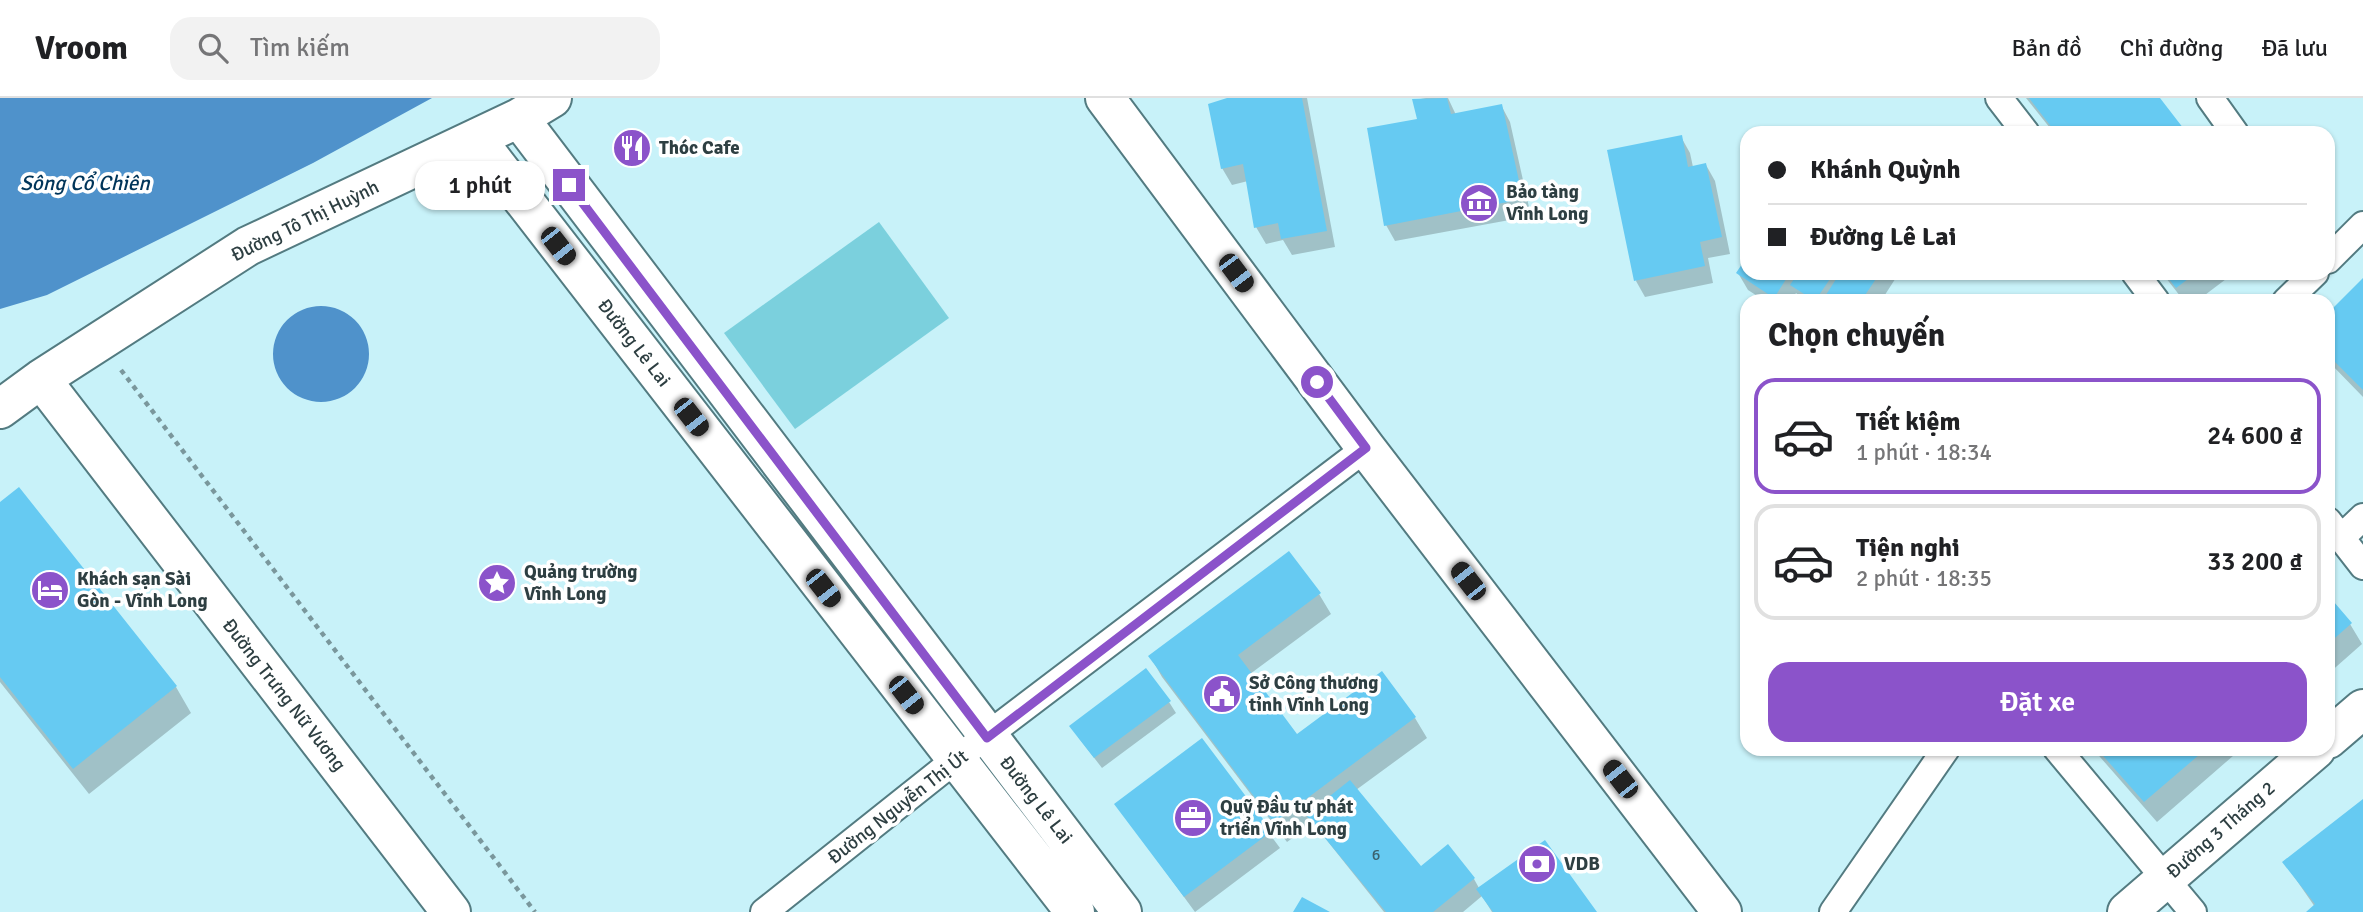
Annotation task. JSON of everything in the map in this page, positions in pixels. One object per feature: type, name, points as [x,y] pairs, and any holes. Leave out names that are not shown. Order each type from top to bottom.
[{"type":"street","name":"Đường Tô Thị Huỳnh","points":[[0,409],[100,340],[247,246],[476,139],[519,118],[551,98]]},
{"type":"street","points":[[1105,98],[1366,448],[1722,912]]},
{"type":"street","points":[[1999,98],[2021,126]]},
{"type":"street","points":[[2210,98],[2230,126]]},
{"type":"street","name":"Đường Lê Lai","points":[[519,118],[987,738],[1122,912]]},
{"type":"street","name":"Đường Lê Lai","points":[[476,139],[1075,912]]},
{"type":"street","points":[[2335,253],[2363,225]]},
{"type":"street","points":[[2293,294],[2308,280]]},
{"type":"street","name":"Đường Trưng Nữ Vương","points":[[41,379],[451,912]]},
{"type":"street","name":"Đường Nguyễn Thị Út","points":[[764,912],[955,760],[1366,448]]},
{"type":"street","points":[[2335,530],[2363,517]]},
{"type":"street","points":[[2335,531],[2363,566]]},
{"type":"street","points":[[2335,733],[2363,709]]},
{"type":"street","points":[[1833,912],[1941,756]]},
{"type":"street","points":[[2063,756],[2193,912]]},
{"type":"street","name":"Đường 3 Tháng 2","points":[[2127,912],[2308,756]]},
{"type":"path","points":[[100,340],[123,374],[534,912]]},
{"type":"shaded area","points":[[879,222],[949,318],[795,429],[724,333]]},
{"type":"water","name":"Sông Cổ Chiên","points":[[0,98],[432,98],[313,163],[47,295],[0,309]]},
{"type":"water","points":[[321,306],[339,310],[355,320],[365,336],[369,354],[365,372],[355,388],[339,398],[321,402],[303,398],[287,388],[277,372],[273,354],[277,336],[287,320],[303,310]]},
{"type":"building","points":[[1227,98],[1302,98],[1327,231],[1281,239],[1278,223],[1254,228],[1243,164],[1221,169],[1208,104]]},
{"type":"building","points":[[1447,98],[1451,114],[1502,104],[1523,199],[1384,226],[1367,128],[1417,119],[1412,99]]},
{"type":"building","points":[[2029,98],[2160,98],[2182,126],[2051,126]]},
{"type":"building","points":[[1682,135],[1688,167],[1706,163],[1722,237],[1700,242],[1705,266],[1634,281],[1607,150]]},
{"type":"building","points":[[2363,278],[2363,390],[2335,362],[2335,306]]},
{"type":"building","points":[[1747,280],[1786,280],[1777,294],[1768,294]]},
{"type":"building","points":[[1793,280],[1829,280],[1820,294],[1804,294],[1790,285]]},
{"type":"building","points":[[1836,280],[1875,280],[1866,294],[1826,294]]},
{"type":"building","points":[[2170,280],[2187,280],[2176,288]]},
{"type":"building","name":"Khách sạn Sài Gòn - Vĩnh Long","points":[[19,487],[177,686],[73,769],[0,677],[0,502]]},
{"type":"building","name":"Sở Công thương tỉnh Vĩnh Long","points":[[1289,551],[1321,593],[1238,655],[1297,734],[1382,671],[1416,717],[1274,823],[1148,656]]},
{"type":"building","points":[[2335,603],[2352,623],[2335,638]]},
{"type":"building","points":[[1146,668],[1171,701],[1094,758],[1069,726]]},
{"type":"building","name":"Quỹ Đầu tư phát triển Vĩnh Long","points":[[1202,738],[1272,831],[1184,897],[1114,804]]},
{"type":"building","points":[[2103,756],[2198,756],[2144,802]]},
{"type":"building","points":[[1350,780],[1421,866],[1448,844],[1475,878],[1433,912],[1386,912],[1306,815]]},
{"type":"building","points":[[2363,799],[2363,912],[2306,912],[2315,904],[2282,862]]},
{"type":"building","name":"VDB","points":[[1545,840],[1597,912],[1493,912],[1476,889]]},
{"type":"building","points":[[1302,897],[1330,912],[1293,912]]},
{"type":"place","name":"Thóc Cafe","points":[[632,148]]},
{"type":"place","name":"Bảo tàng Vĩnh Long","points":[[1479,203]]},
{"type":"place","name":"Quảng trường Vĩnh Long","points":[[497,583]]},
{"type":"place","name":"Khách sạn Sài Gòn - Vĩnh Long","points":[[50,590]]},
{"type":"place","name":"Sở Công thương tỉnh Vĩnh Long","points":[[1222,694]]},
{"type":"place","name":"Quỹ Đầu tư phát triển Vĩnh Long","points":[[1193,818]]},
{"type":"place","name":"VDB","points":[[1537,864]]},
{"type":"route","points":[[569,185],[987,738],[1366,448],[1317,382]]}]
